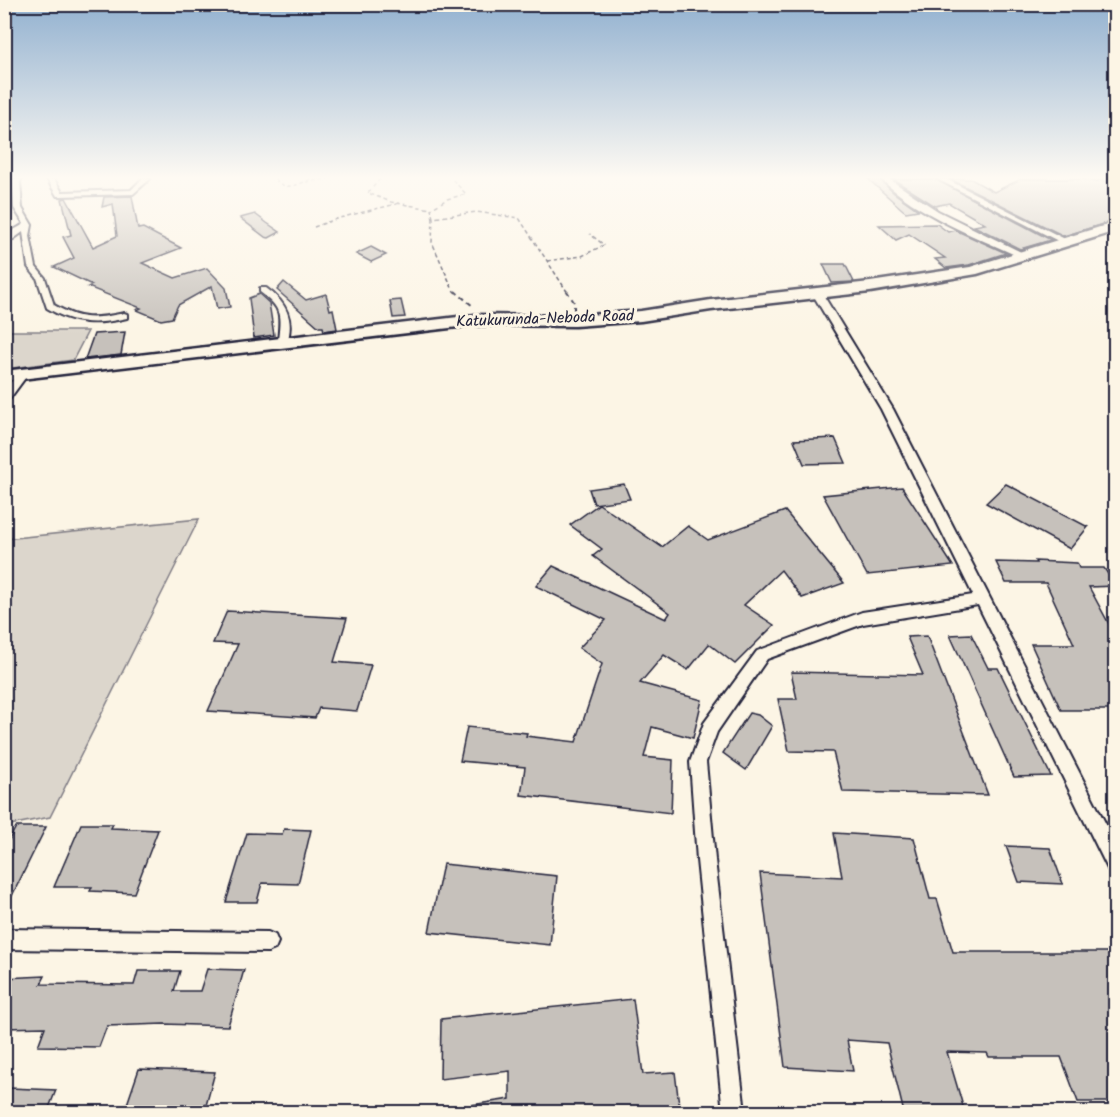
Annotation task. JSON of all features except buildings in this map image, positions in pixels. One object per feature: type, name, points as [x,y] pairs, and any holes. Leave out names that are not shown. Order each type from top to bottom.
[{"type":"main road","name":"Katukurunda-Neboda Road","points":[[4,376],[283,341],[485,320],[575,321],[641,316],[711,305],[817,293],[972,271],[1099,231]]},
{"type":"street","points":[[4,244],[10,236],[18,231]]},
{"type":"street","points":[[27,231],[32,267],[41,278],[50,306],[72,320],[93,322],[124,316]]},
{"type":"street","points":[[967,231],[1023,255]]},
{"type":"street","points":[[1045,231],[1065,241]]},
{"type":"street","points":[[262,290],[279,302],[286,313],[283,341]]},
{"type":"street","points":[[817,293],[887,409],[1116,864]]},
{"type":"street","points":[[4,399],[23,374]]},
{"type":"street","points":[[734,1113],[706,860],[699,762],[710,728],[762,655],[862,618],[983,599]]},
{"type":"street","points":[[4,939],[268,942]]},
{"type":"path","points":[[432,231],[432,242],[453,290],[467,303],[479,309],[485,320]]},
{"type":"path","points":[[528,231],[574,302],[575,321]]},
{"type":"path","points":[[547,261],[582,256],[604,245],[590,234]]},
{"type":"shaded area","points":[[5,331],[88,331],[73,360],[5,369]]},
{"type":"shaded area","points":[[199,519],[50,817],[5,826],[5,539]]}]
